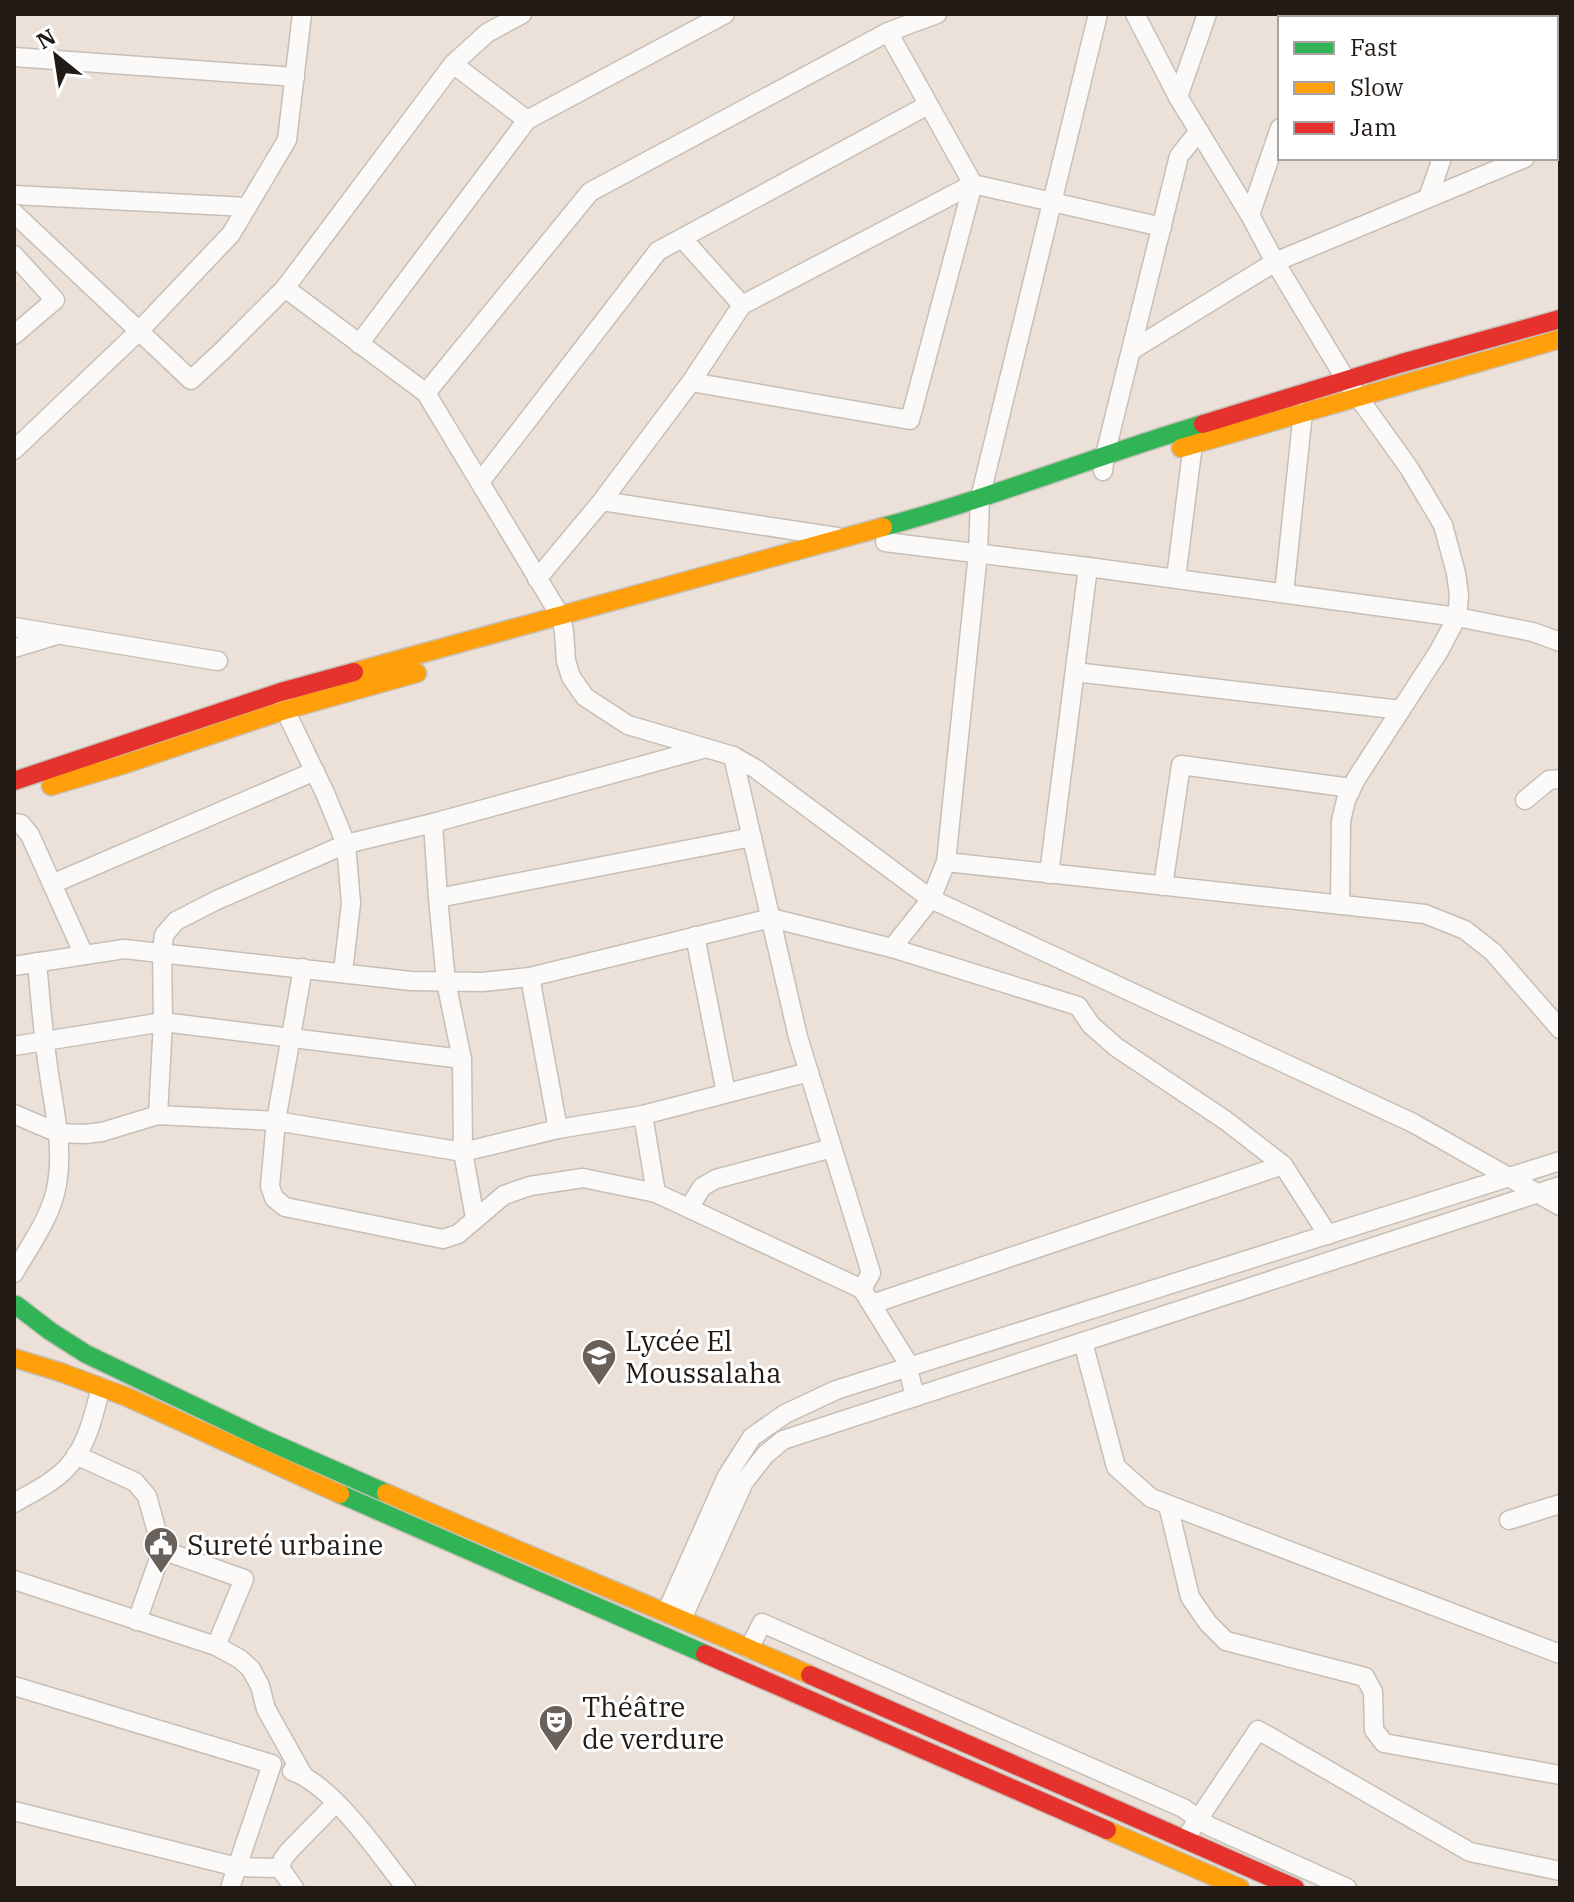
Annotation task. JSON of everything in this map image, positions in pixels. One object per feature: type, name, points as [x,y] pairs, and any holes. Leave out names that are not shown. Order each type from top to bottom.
[{"type":"street","points":[[14,450],[139,331],[231,234],[287,140],[302,14]]},
{"type":"street","points":[[14,213],[191,380],[285,288],[453,64],[494,22],[522,14]]},
{"type":"street","points":[[359,344],[527,120],[725,14]]},
{"type":"street","points":[[426,393],[590,192],[888,32],[937,14]]},
{"type":"street","points":[[892,948],[931,899],[946,862],[978,553],[980,505],[1098,14]]},
{"type":"street","points":[[1135,14],[1178,97],[1346,380],[1409,468],[1443,525],[1456,573],[1459,595],[1457,617],[1346,800],[1341,821],[1340,905]]},
{"type":"street","points":[[1178,97],[1207,14]]},
{"type":"street","points":[[691,382],[910,420],[973,184],[888,32]]},
{"type":"street","points":[[14,57],[295,77]]},
{"type":"street","points":[[453,64],[527,120]]},
{"type":"street","points":[[480,482],[658,251],[928,105]]},
{"type":"street","points":[[1104,463],[1179,156],[1199,131]]},
{"type":"street","points":[[1250,215],[1278,134]]},
{"type":"street","points":[[1428,198],[1441,160]]},
{"type":"street","points":[[1132,350],[1275,262],[1520,160]]},
{"type":"street","points":[[537,579],[602,501],[691,382],[742,305],[973,184],[1162,227]]},
{"type":"street","points":[[14,195],[247,207]]},
{"type":"street","points":[[682,238],[742,305]]},
{"type":"street","points":[[14,335],[55,300],[16,262]]},
{"type":"street","points":[[285,288],[426,393],[562,624],[571,677],[585,697],[628,725],[733,756],[779,785],[931,899],[1413,1123],[1560,1206]]},
{"type":"street","points":[[14,781],[283,701],[562,624],[885,542],[980,505],[1346,380],[1560,319]]},
{"type":"street","points":[[1104,463],[1193,444],[1560,339]]},
{"type":"street","points":[[1284,593],[1303,412]]},
{"type":"street","points":[[1176,578],[1193,444]]},
{"type":"street","points":[[602,501],[844,538]]},
{"type":"street","points":[[562,624],[844,538],[946,510],[980,505]]},
{"type":"street","points":[[885,542],[1457,617],[1533,632],[1560,642]]},
{"type":"street","points":[[1049,874],[1088,567]]},
{"type":"street","points":[[14,627],[218,661]]},
{"type":"street","points":[[14,648],[60,635]]},
{"type":"street","points":[[1075,672],[1401,710]]},
{"type":"street","points":[[283,701],[346,844],[351,903],[343,972]]},
{"type":"street","points":[[14,797],[125,764],[283,701]]},
{"type":"street","points":[[158,1115],[163,1022],[162,952],[164,935],[176,921],[346,844],[706,748]]},
{"type":"street","points":[[733,756],[798,1037],[871,1273],[867,1296]]},
{"type":"street","points":[[1163,886],[1181,765],[1351,788]]},
{"type":"street","points":[[52,884],[315,771]]},
{"type":"street","points":[[1525,800],[1549,780],[1560,779]]},
{"type":"street","points":[[14,823],[21,824],[30,835],[84,955]]},
{"type":"street","points":[[433,823],[446,982],[462,1059],[463,1152],[475,1218]]},
{"type":"street","points":[[438,898],[752,837]]},
{"type":"street","points":[[946,862],[1425,914],[1465,930],[1493,952],[1560,1029]]},
{"type":"street","points":[[14,966],[124,949],[411,981],[482,982],[530,977],[771,918],[892,948],[1078,1006],[1091,1025],[1116,1047],[1225,1120],[1283,1165],[1328,1235]]},
{"type":"street","points":[[695,936],[726,1093]]},
{"type":"street","points":[[14,1273],[49,1211],[57,1186],[60,1161],[37,962]]},
{"type":"street","points":[[303,968],[276,1121],[270,1186],[274,1198],[285,1207],[443,1239],[458,1234],[504,1195],[530,1186],[583,1178],[656,1193],[867,1296],[906,1360],[915,1397]]},
{"type":"street","points":[[530,977],[558,1129]]},
{"type":"street","points":[[14,1046],[163,1022],[462,1059]]},
{"type":"street","points":[[14,1114],[58,1133],[102,1132],[158,1115],[276,1121],[463,1152],[558,1129],[643,1115],[809,1072]]},
{"type":"street","points":[[643,1115],[656,1193]]},
{"type":"street","points":[[689,1208],[702,1187],[716,1179],[832,1148]]},
{"type":"street","points":[[674,1616],[727,1476],[752,1437],[785,1414],[836,1390],[1560,1161]]},
{"type":"street","points":[[867,1296],[1283,1165]]},
{"type":"street","points":[[674,1616],[744,1482],[765,1455],[783,1440],[1560,1186]]},
{"type":"street","points":[[15,1308],[86,1354],[259,1437],[1295,1888]]},
{"type":"street","points":[[1083,1342],[1116,1467],[1151,1498],[1560,1654]]},
{"type":"street","points":[[14,1358],[127,1397],[273,1465],[1240,1888]]},
{"type":"street","points":[[14,1503],[45,1485],[70,1465],[92,1423],[101,1387]]},
{"type":"street","points":[[76,1455],[135,1482],[147,1496],[162,1550],[137,1621]]},
{"type":"street","points":[[1509,1520],[1560,1504]]},
{"type":"street","points":[[1168,1505],[1190,1597],[1208,1623],[1226,1641],[1365,1677],[1373,1692],[1374,1730],[1384,1743],[1560,1775]]},
{"type":"street","points":[[162,1550],[244,1579],[216,1646]]},
{"type":"street","points":[[14,1580],[216,1646],[240,1659],[251,1669],[260,1686],[266,1709],[303,1775],[347,1814],[406,1888]]},
{"type":"street","points":[[749,1649],[762,1623],[1183,1808],[1209,1826],[1347,1888]]},
{"type":"street","points":[[14,1686],[303,1775]]},
{"type":"street","points":[[1185,1839],[1258,1730],[1470,1852],[1560,1871]]},
{"type":"street","points":[[230,1888],[272,1764]]},
{"type":"street","points":[[280,1868],[289,1851],[336,1803]]},
{"type":"street","points":[[14,1811],[237,1867],[280,1868]]},
{"type":"street","points":[[280,1868],[294,1888]]},
{"type":"traffic: fast","points":[[883,527],[1203,424]]},
{"type":"traffic: fast","points":[[16,1305],[86,1354],[259,1437],[386,1493]]},
{"type":"traffic: fast","points":[[340,1494],[705,1654]]},
{"type":"traffic: slow","points":[[1181,448],[1560,339]]},
{"type":"traffic: slow","points":[[354,672],[883,527]]},
{"type":"traffic: slow","points":[[51,786],[285,710],[417,673]]},
{"type":"traffic: slow","points":[[14,1358],[127,1397],[340,1494]]},
{"type":"traffic: slow","points":[[386,1493],[810,1675]]},
{"type":"traffic: slow","points":[[1107,1830],[1240,1888]]},
{"type":"traffic: jam","points":[[1203,424],[1560,319]]},
{"type":"traffic: jam","points":[[14,781],[281,692],[354,672]]},
{"type":"traffic: jam","points":[[705,1654],[1107,1830]]},
{"type":"traffic: jam","points":[[810,1675],[1295,1888]]},
{"type":"place","name":"Lycée El Moussalaha","points":[[599,1387]]},
{"type":"place","name":"Sureté urbaine","points":[[161,1575]]},
{"type":"place","name":"Théâtre de verdure","points":[[556,1753]]}]
